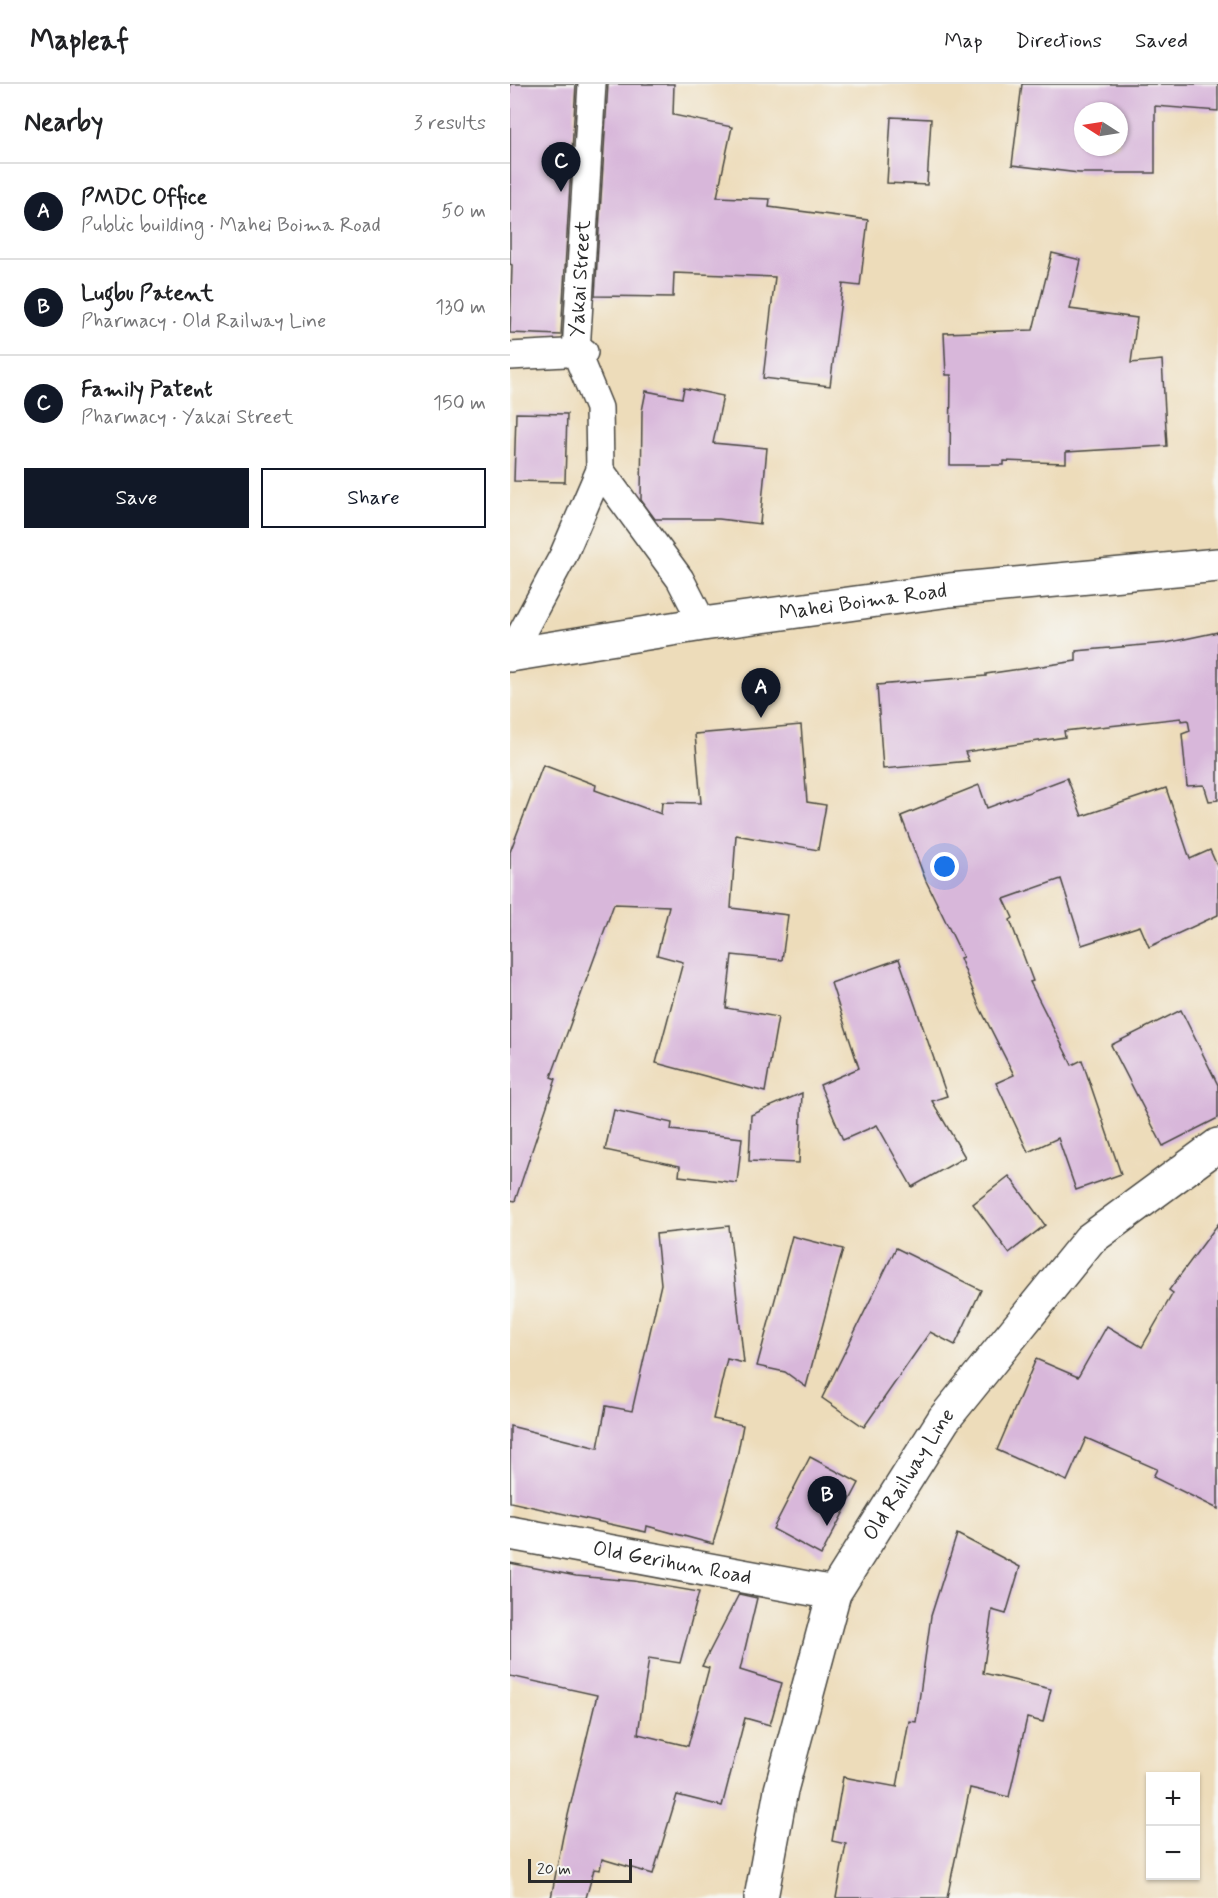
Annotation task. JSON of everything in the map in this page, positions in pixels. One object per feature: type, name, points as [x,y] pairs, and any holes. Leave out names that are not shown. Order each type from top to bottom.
[{"type":"street","name":"Yakai Street","points":[[510,655],[563,556],[600,470],[598,408],[580,352],[592,84]]},
{"type":"street","points":[[510,356],[580,352]]},
{"type":"street","points":[[600,470],[680,579],[703,624]]},
{"type":"street","name":"Mahei Boima Road","points":[[510,655],[703,624],[950,590],[1218,565]]},
{"type":"street","name":"Old Railway Line","points":[[761,1898],[781,1790],[834,1593],[944,1419],[1089,1240],[1218,1145]]},
{"type":"street","name":"Old Gerihun Road","points":[[510,1533],[834,1593]]},
{"type":"building","points":[[510,84],[576,84],[561,335],[510,333],[512,265],[510,264]]},
{"type":"building","points":[[608,84],[674,84],[673,115],[732,127],[717,197],[770,199],[769,207],[868,220],[860,286],[843,284],[830,386],[763,378],[775,277],[674,273],[673,297],[595,296]]},
{"type":"building","points":[[1022,84],[1218,84],[1218,111],[1155,106],[1155,173],[1079,173],[1012,165]]},
{"type":"building","points":[[891,117],[931,119],[927,185],[887,183]]},
{"type":"building","points":[[1052,253],[1081,260],[1070,309],[1137,318],[1131,363],[1162,360],[1167,446],[1066,452],[1066,463],[1004,461],[1004,465],[950,465],[951,375],[946,375],[944,333],[1033,330]]},
{"type":"building","points":[[684,388],[723,396],[713,443],[767,448],[760,524],[719,519],[655,519],[641,500],[642,411],[646,391],[682,398]]},
{"type":"building","points":[[516,413],[567,414],[565,482],[514,481]]},
{"type":"building","points":[[1218,632],[1218,800],[1209,801],[1204,785],[1187,786],[1182,734],[1190,731],[1188,720],[1181,721],[1181,718],[1064,731],[1065,737],[965,752],[969,761],[883,769],[877,685],[986,676],[986,674],[1076,661],[1076,651],[1166,643]]},
{"type":"building","points":[[801,725],[807,802],[826,805],[818,850],[736,835],[731,908],[788,915],[782,960],[732,955],[726,1008],[778,1017],[765,1092],[656,1063],[683,962],[657,955],[669,906],[614,904],[551,1077],[556,1079],[515,1201],[510,1200],[510,852],[543,765],[596,785],[595,790],[661,814],[662,802],[701,803],[695,734]]},
{"type":"building","points":[[1067,778],[1082,816],[1166,788],[1190,859],[1210,850],[1218,868],[1218,915],[1149,947],[1140,926],[1082,945],[1061,879],[1004,899],[1013,918],[1010,920],[1033,981],[1030,982],[1072,1065],[1082,1060],[1121,1174],[1076,1190],[1058,1138],[1028,1152],[996,1083],[1014,1075],[979,1006],[960,958],[963,957],[926,881],[901,816],[979,785],[987,808]]},
{"type":"building","points":[[899,959],[947,1096],[932,1101],[965,1157],[912,1187],[877,1125],[843,1140],[820,1085],[859,1068],[831,983]]},
{"type":"building","points":[[1181,1010],[1218,1085],[1218,1118],[1163,1146],[1111,1045]]},
{"type":"building","points":[[802,1093],[799,1163],[749,1161],[751,1115]]},
{"type":"building","points":[[614,1110],[672,1123],[671,1130],[742,1138],[737,1183],[679,1176],[680,1166],[605,1150]]},
{"type":"building","points":[[1009,1176],[1045,1225],[1009,1253],[973,1204]]},
{"type":"building","points":[[1218,1224],[1218,1509],[1153,1477],[1157,1469],[1086,1438],[1067,1481],[997,1450],[1036,1359],[1078,1377],[1107,1326],[1142,1347],[1173,1293],[1169,1290]]},
{"type":"building","points":[[729,1226],[744,1363],[727,1359],[713,1419],[743,1425],[737,1457],[713,1544],[647,1526],[646,1532],[510,1502],[510,1426],[598,1448],[606,1406],[632,1411],[661,1284],[656,1234]]},
{"type":"building","points":[[792,1236],[843,1249],[806,1387],[785,1372],[757,1366]]},
{"type":"building","points":[[896,1248],[981,1290],[955,1345],[930,1332],[864,1427],[822,1398]]},
{"type":"building","points":[[810,1457],[859,1483],[821,1555],[773,1529]]},
{"type":"building","points":[[957,1534],[1020,1567],[1006,1614],[992,1610],[983,1673],[1051,1689],[1043,1722],[1027,1718],[1009,1797],[970,1788],[947,1898],[836,1898],[846,1844],[832,1841],[843,1777],[897,1787],[909,1721],[916,1722],[931,1616]]},
{"type":"building","points":[[510,1563],[576,1576],[634,1581],[699,1592],[680,1663],[649,1658],[638,1734],[688,1746],[709,1668],[702,1666],[739,1594],[757,1598],[740,1670],[782,1683],[770,1725],[745,1718],[722,1806],[677,1795],[653,1874],[602,1859],[600,1870],[594,1869],[586,1898],[551,1898],[563,1836],[597,1695],[510,1676]]},
{"type":"place","name":"Family Patent","points":[[561,192]]},
{"type":"place","name":"PMDC Office","points":[[761,718]]},
{"type":"place","name":"Lugbu Patent","points":[[827,1526]]}]
